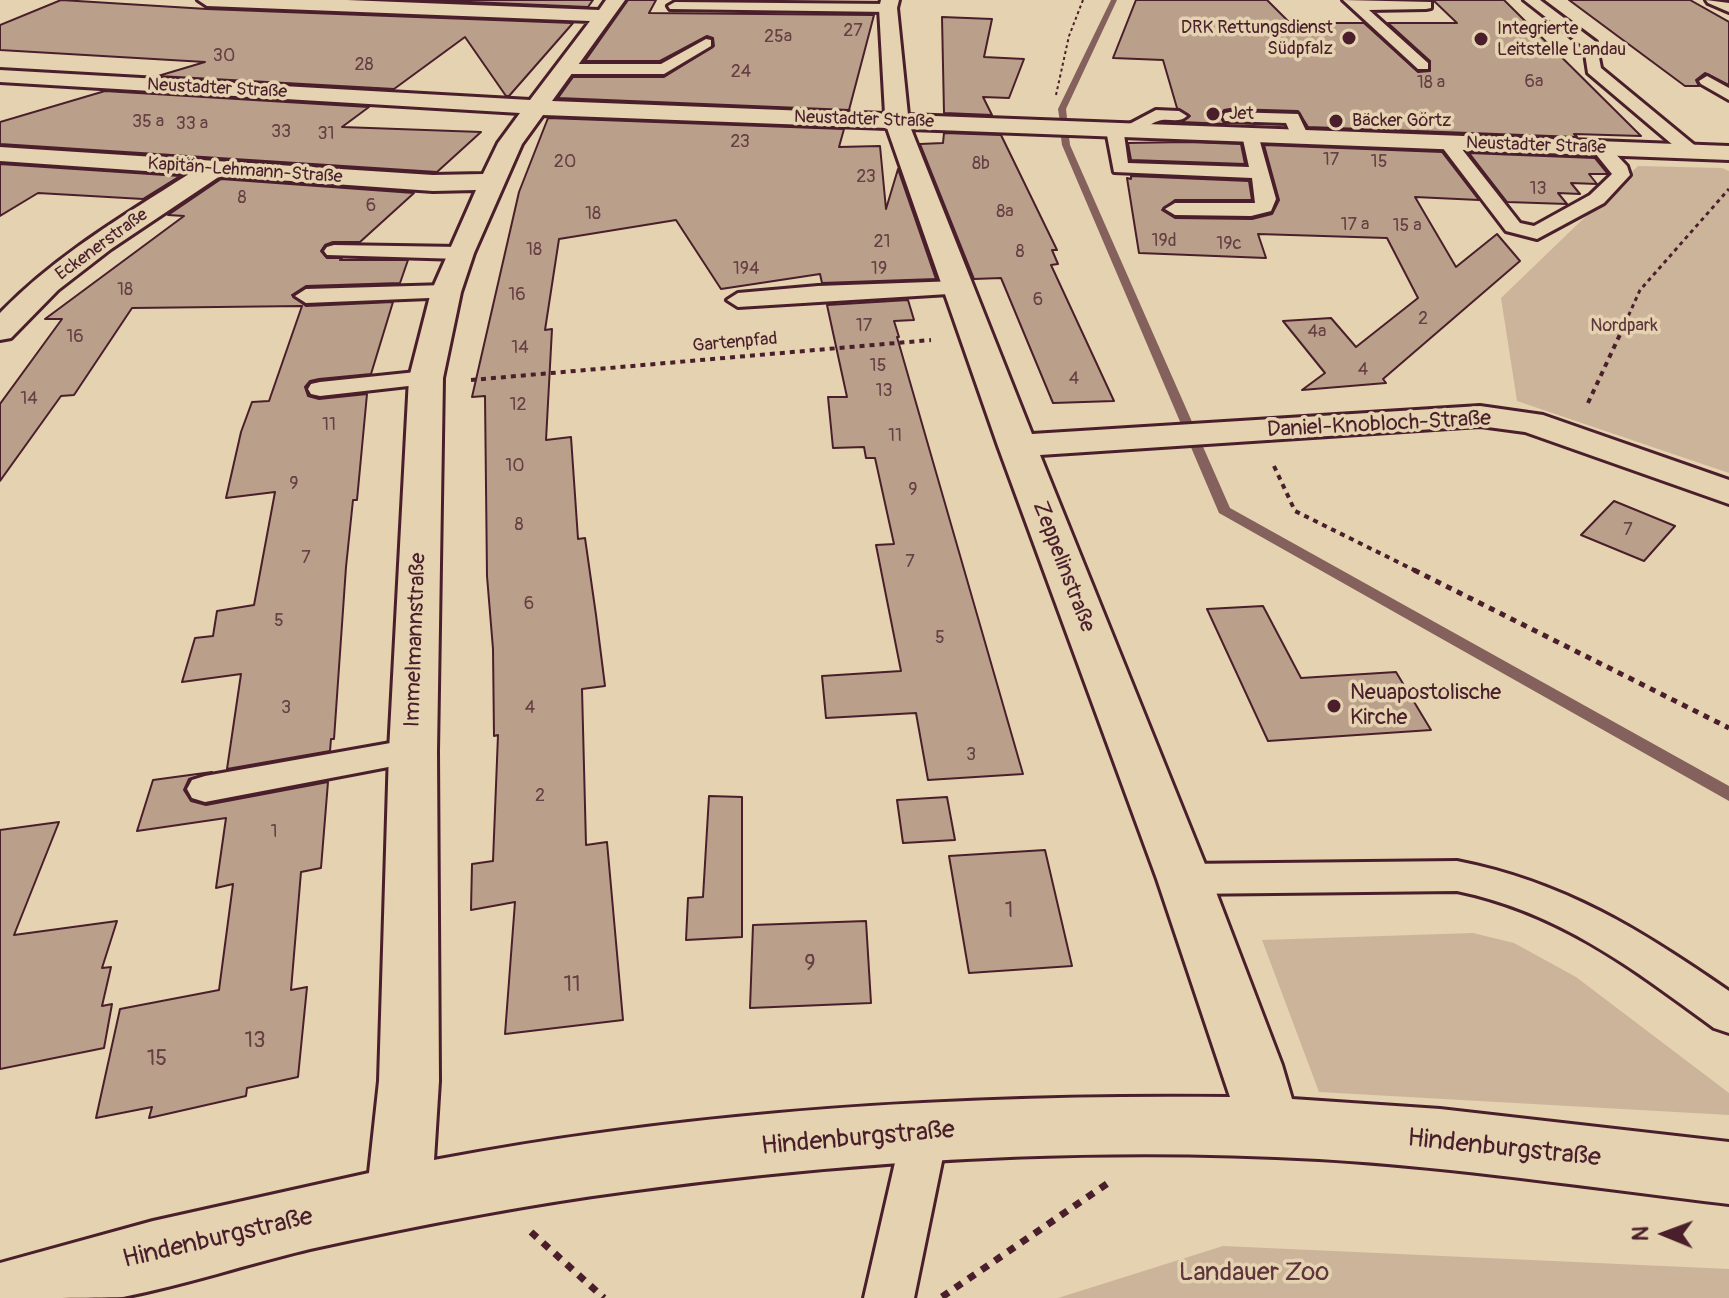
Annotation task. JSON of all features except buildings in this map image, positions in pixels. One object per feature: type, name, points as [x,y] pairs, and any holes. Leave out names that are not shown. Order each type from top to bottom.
[{"type":"street","points":[[207,0],[610,8]]},
{"type":"street","name":"Zeppelinstraße","points":[[889,4],[897,121],[1016,446],[1184,879],[1252,1065],[1269,1127]]},
{"type":"street","name":"Immelmannstraße","points":[[399,1197],[409,1081],[413,751],[426,378],[453,273],[490,182],[510,143],[610,8]]},
{"type":"street","name":"Neustadter Straße","points":[[0,76],[537,108],[1729,153]]},
{"type":"street","name":"Kapitän-Lehmann-Straße","points":[[0,154],[456,184],[490,182]]},
{"type":"street","name":"Eckenerstraße","points":[[0,331],[25,304],[75,262],[214,169]]},
{"type":"street","name":"Daniel-Knobloch-Straße","points":[[1016,446],[1480,416],[1531,422],[1729,493]]},
{"type":"street","name":"Hindenburgstraße","points":[[0,1298],[104,1266],[399,1197],[477,1183],[715,1151],[925,1132],[1056,1126],[1269,1127],[1729,1173]]},
{"type":"lane","points":[[1531,0],[1591,45],[1593,70],[1692,152]]},
{"type":"lane","points":[[1713,0],[1729,8]]},
{"type":"lane","points":[[1353,3],[1426,5]]},
{"type":"lane","points":[[1353,3],[1423,66]]},
{"type":"lane","points":[[675,6],[889,4]]},
{"type":"lane","points":[[565,69],[664,69],[706,43]]},
{"type":"lane","points":[[1707,81],[1729,95]]},
{"type":"lane","points":[[1179,116],[1156,115],[1122,130],[1120,168],[1259,173]]},
{"type":"lane","points":[[1231,117],[1292,118],[1300,137]]},
{"type":"lane","points":[[1175,209],[1251,210],[1264,207],[1266,199],[1251,135]]},
{"type":"lane","points":[[1448,143],[1513,227],[1537,233],[1597,199],[1621,175],[1621,170],[1600,148]]},
{"type":"lane","points":[[334,251],[453,273]]},
{"type":"lane","points":[[306,296],[453,273]]},
{"type":"lane","points":[[738,300],[818,293],[957,288]]},
{"type":"lane","points":[[320,389],[426,378]]},
{"type":"lane","points":[[205,789],[413,751]]},
{"type":"lane","points":[[1184,879],[1457,876],[1498,882],[1558,905],[1630,945],[1729,1015]]},
{"type":"lane","points":[[889,1298],[925,1132]]},
{"type":"path","points":[[1060,128],[1055,114],[1055,98],[1069,36],[1083,0]]},
{"type":"path","points":[[1568,435],[1578,424],[1640,290],[1729,189]]},
{"type":"path","name":"Gartenpfad","points":[[496,378],[976,336]]},
{"type":"path","points":[[1248,432],[1295,511],[1729,728]]},
{"type":"path","points":[[941,1298],[1113,1179]]},
{"type":"path","points":[[477,1183],[604,1298]]},
{"type":"green space","name":"Nordpark","points":[[1638,166],[1722,168],[1729,171],[1729,473],[1517,401],[1501,298]]},
{"type":"green space","points":[[1473,933],[1514,943],[1576,977],[1729,1093],[1729,1115],[1319,1092],[1262,940]]},
{"type":"green space","name":"Landauer Zoo","points":[[1223,1246],[1729,1269],[1729,1298],[1058,1298]]},
{"type":"waterway","points":[[1064,127],[1062,109],[1114,0]]},
{"type":"waterway","points":[[1065,137],[1224,510],[1729,794]]},
{"type":"place","name":"DRK Rettungsdienst Südpfalz","points":[[1349,38]]},
{"type":"place","name":"Integrierte Leitstelle Landau","points":[[1481,39]]},
{"type":"place","name":"Jet","points":[[1213,114]]},
{"type":"place","name":"Bäcker Görtz","points":[[1336,121]]},
{"type":"place","name":"Neuapostolische Kirche","points":[[1334,706]]}]
